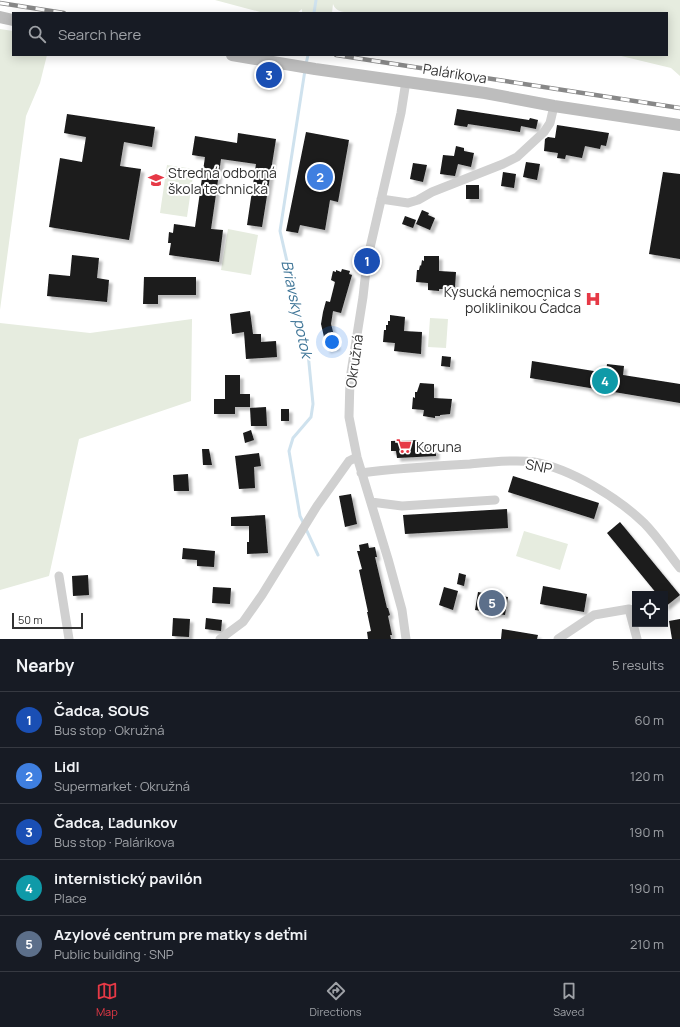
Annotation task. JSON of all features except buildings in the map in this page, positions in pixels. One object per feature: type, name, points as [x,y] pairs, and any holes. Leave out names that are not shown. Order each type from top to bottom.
[{"type":"main road","points":[[0,17],[12,20]]},
{"type":"main road","name":"Palárikova","points":[[238,56],[301,67],[406,81],[554,106],[680,125]]},
{"type":"street","name":"Okružná","points":[[406,81],[401,113],[367,261],[364,297],[350,379],[349,417],[361,473],[371,502],[402,610],[406,639]]},
{"type":"street","points":[[381,199],[408,203],[418,200],[432,192],[517,157],[544,132],[550,123],[554,106]]},
{"type":"street","points":[[220,639],[243,622],[262,595],[317,506],[349,461],[357,457]]},
{"type":"street","name":"SNP","points":[[361,473],[418,466],[497,462],[533,462],[552,467],[598,488],[622,504],[644,524],[680,568]]},
{"type":"street","points":[[371,502],[402,506],[495,500]]},
{"type":"street","points":[[59,576],[69,639]]},
{"type":"street","points":[[558,639],[594,615],[629,608],[637,639]]},
{"type":"shaded area","points":[[215,0],[680,0],[680,76],[671,68],[621,56],[668,56],[668,12],[344,12],[336,9],[333,4],[332,12],[302,12],[302,9],[298,12],[260,12]]},
{"type":"shaded area","points":[[0,29],[12,31],[12,56],[47,56],[40,83],[26,116],[0,310]]},
{"type":"shaded area","points":[[167,165],[194,169],[187,217],[160,213]]},
{"type":"shaded area","points":[[228,229],[258,235],[251,275],[221,270]]},
{"type":"shaded area","points":[[430,318],[448,319],[446,348],[428,347]]},
{"type":"shaded area","points":[[192,319],[191,401],[79,439],[49,576],[0,590],[0,323],[90,333]]},
{"type":"shaded area","points":[[524,531],[568,544],[560,570],[516,556]]},
{"type":"waterway","name":"Briavsky potok","points":[[314,12],[316,0]]},
{"type":"waterway","name":"Briavsky potok","points":[[306,64],[308,56]]},
{"type":"waterway","name":"Briavsky potok","points":[[304,524],[300,516],[289,451],[293,438],[311,417],[313,404],[308,353],[280,231],[305,70]]},
{"type":"waterway","name":"Briavsky potok","points":[[306,529],[318,555]]},
{"type":"railway","points":[[0,3],[58,12]]},
{"type":"railway","points":[[342,56],[680,108]]},
{"type":"place","name":"Čadca, Ľadunkov","points":[[269,75]]},
{"type":"place","name":"Lidl","points":[[320,177]]},
{"type":"place","name":"Stredná odborná škola technická","points":[[156,180]]},
{"type":"place","name":"Čadca, SOUS","points":[[367,261]]},
{"type":"place","name":"Kysucká nemocnica s poliklinikou Čadca","points":[[593,299]]},
{"type":"place","name":"internistický pavilón","points":[[605,381]]},
{"type":"place","name":"Koruna","points":[[404,446]]},
{"type":"place","name":"Azylové centrum pre matky s deťmi","points":[[492,603]]}]
